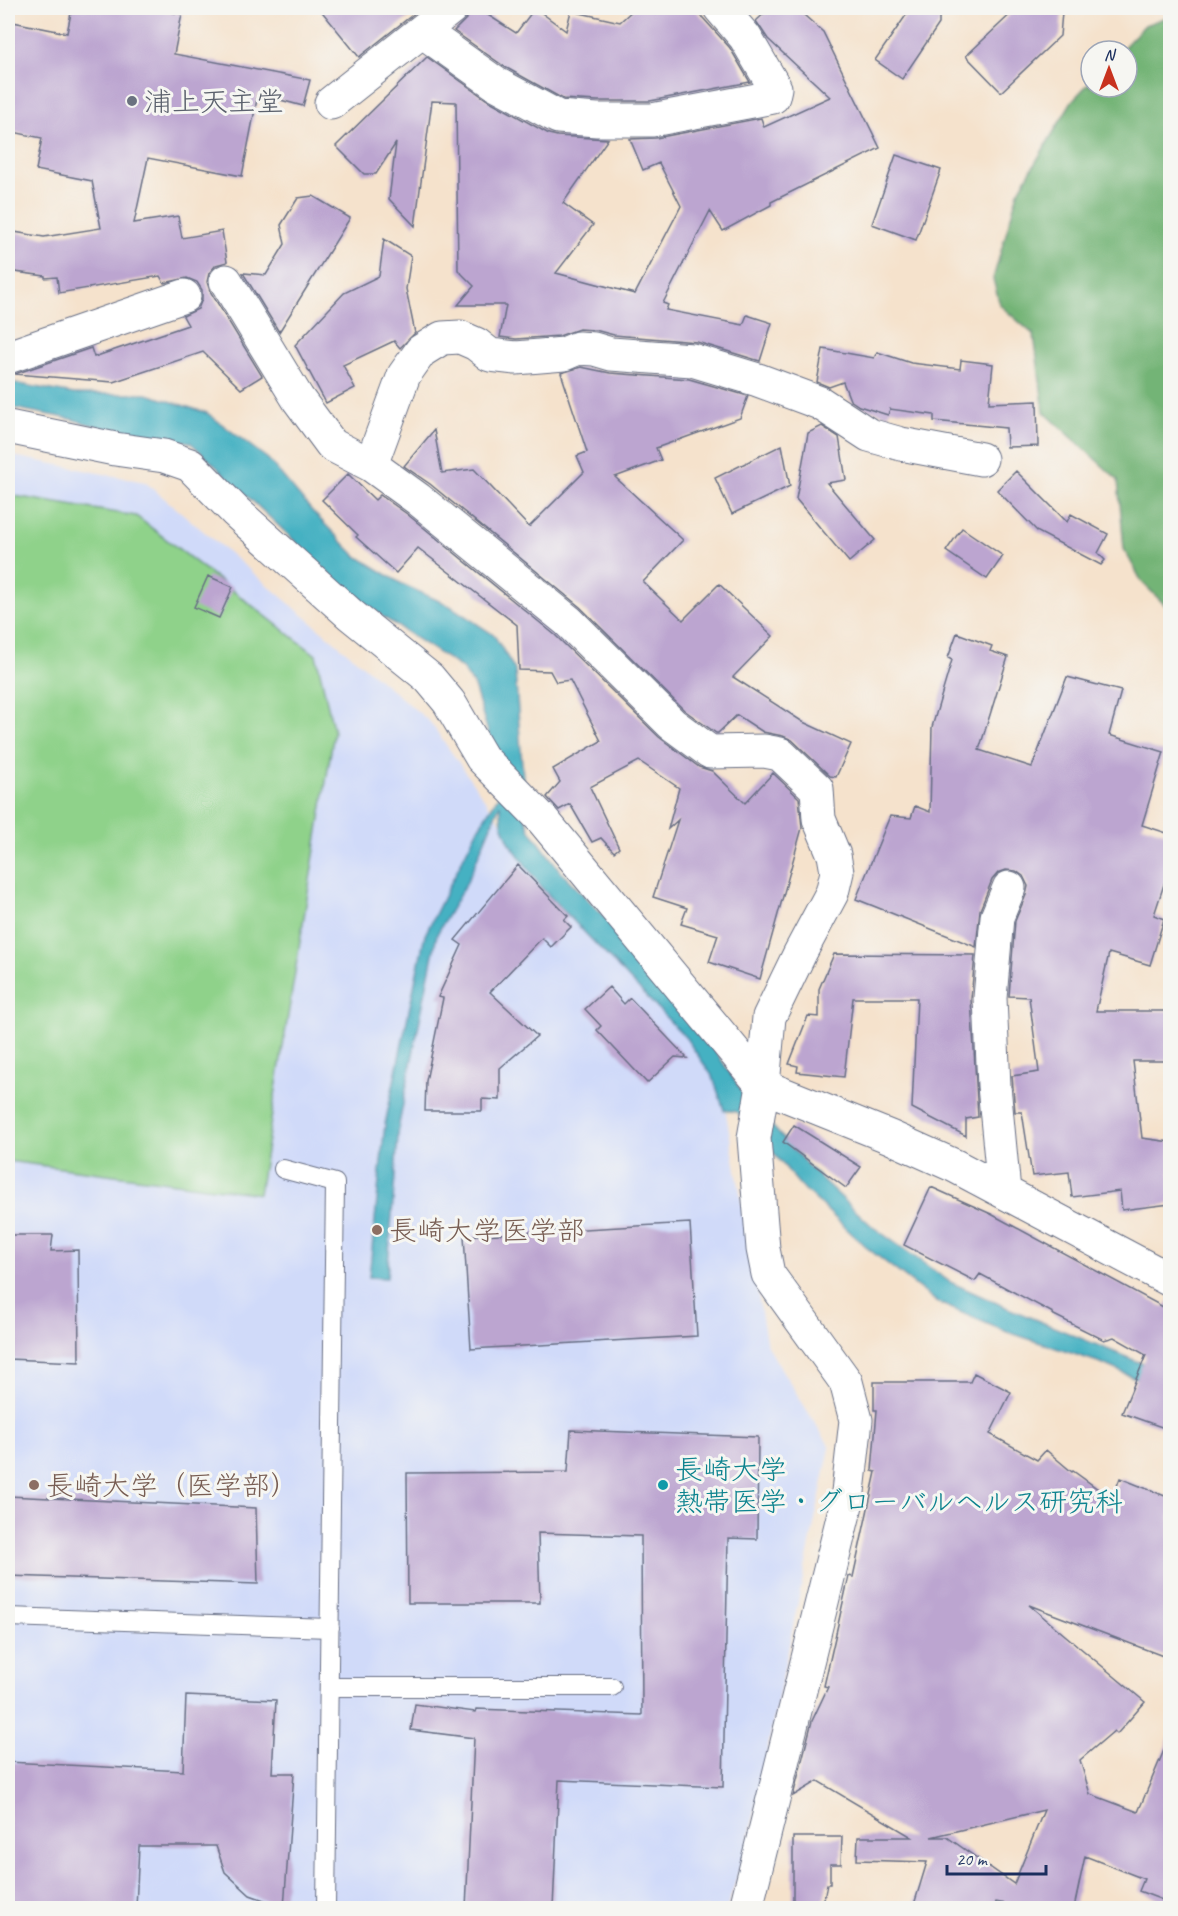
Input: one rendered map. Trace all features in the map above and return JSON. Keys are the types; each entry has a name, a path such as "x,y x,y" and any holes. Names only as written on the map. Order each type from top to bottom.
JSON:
{"street":[{"path":"331,103 451,8"},
{"path":"422,31 495,83 558,117 652,120 773,97 775,88 745,36 724,9"},
{"path":"226,281 298,399 332,445 371,465 418,499 568,621 672,724 710,752 764,751 780,754 817,789 819,819 834,855 837,872 832,893 769,1017 759,1111 763,1250 768,1274 846,1382 856,1420 847,1500 746,1908"},
{"path":"8,357 184,296"},
{"path":"371,465 404,375 421,351 442,338 460,337 476,344 490,355 516,357 564,354 578,348 594,349 611,354 692,360 758,380 820,403 869,435 901,444 981,459"},
{"path":"8,427 115,449 164,456 189,465 236,512 351,615 429,678 449,702 482,758 542,819 759,1111 890,1137 1004,1191 1170,1280"},
{"path":"1004,1191 994,1086 990,998 997,917 1009,888"}],"lane":[{"path":"283,1169 335,1183 326,1908"},
{"path":"8,1617 330,1628"},
{"path":"329,1687 612,1687"}],"shaded area":[{"name":"長崎大学医学部","path":"8,455 145,482 430,722 523,854 697,1035 726,1113 767,1346 830,1447 749,1840 727,1908 8,1908"}],"green space":[{"path":"1170,16 1170,610 1142,582 1124,549 1118,480 1044,412 1034,335 1000,305 993,279 1018,192 1072,101 1079,94 1079,99 1139,99 1139,39 1132,39 1145,25"},
{"path":"8,495 136,516 316,655 334,732 259,1194 8,1161"}],"water":[{"path":"8,382 74,394 147,394 207,413 268,459 313,512 355,555 402,584 450,606 494,635 515,670 526,819 530,830 561,872 676,990 744,1095 811,1169 873,1227 950,1282 1170,1375 1170,1393 1101,1363 1002,1330 937,1302 866,1247 798,1183 737,1112 724,1110 713,1077 686,1038 542,888 509,842 502,824 500,804 468,880 437,934 399,1124 387,1278 369,1277 385,1124 425,935 476,832 499,795 496,758 474,686 462,668 383,617 338,582 190,442 123,434 71,419 8,407"}],"building":[{"name":"浦上天主堂","path":"72,8 147,8 182,14 174,54 310,80 303,106 258,94 242,176 148,158 134,223 178,216 182,238 222,231 227,262 216,265 209,273 207,282 210,291 262,376 241,389 203,352 113,382 15,374 91,348 94,357 188,325 183,316 198,309 202,299 202,290 197,282 187,278 164,283 160,276 59,293 57,277 45,278 45,276 8,271 8,231 44,237 101,228 92,181 36,170 42,138 8,131 8,21 67,33"},
{"path":"319,8 421,8 359,57"},
{"path":"477,8 516,33 535,8 566,31 571,11 620,22 635,8 694,8 730,48 750,82 650,101 563,99 505,67 454,31"},
{"path":"770,8 796,8 823,32 880,148 771,202 771,205 723,231 710,211 663,303 668,305 666,310 743,325 747,315 772,323 760,361 697,342 614,335 595,330 579,329 559,336 516,339 500,337 506,305 458,305 474,286 458,270 456,102 432,101 415,226 389,199 396,143 376,174 364,174 336,146 427,57 486,99 549,134 608,139 563,203 593,225 556,273 635,294 681,206 659,163 643,170 630,139 656,138 761,118 764,127 830,97 768,39 756,21"},
{"path":"911,8 939,8 939,24 902,79 875,60"},
{"path":"1017,8 1062,12 1060,36 1001,92 966,56"},
{"path":"896,155 941,170 916,240 872,224"},
{"path":"313,196 350,218 279,332 243,273 266,275 285,244 281,225 298,198"},
{"path":"384,239 411,256 406,289 415,333 400,348 394,341 343,365 355,388 326,403 295,345 344,293 379,276"},
{"path":"823,349 874,358 877,352 911,363 960,369 961,360 993,364 989,403 1037,401 1038,446 1007,447 1006,428 934,421 934,415 890,409 888,415 859,406 850,400 843,382 829,387 817,382"},
{"path":"581,367 610,373 689,379 748,396 740,418 656,448 661,460 615,477 683,540 643,582 683,620 719,584 773,636 733,677 803,722 851,744 836,777 830,776 792,740 763,732 737,715 716,733 684,710 580,607 430,484 404,466 434,430 442,473 474,469 529,527 584,472 577,456 587,452 561,373"},
{"path":"822,426 839,437 846,480 827,483 875,540 849,562 796,499 808,433"},
{"path":"782,445 790,486 732,514 715,478"},
{"path":"1016,471 1067,522 1071,514 1108,534 1098,553 1105,560 1101,565 1038,532 997,490"},
{"path":"348,474 375,500 380,495 407,514 555,635 659,737 699,767 712,771 745,803 773,773 799,798 802,828 760,979 709,962 718,935 681,924 687,908 653,897 678,820 668,829 679,788 639,761 590,787 619,848 614,852 601,838 592,842 570,804 559,810 547,797 560,782 553,769 601,741 570,680 556,682 550,671 519,670 517,625 418,548 396,573 356,537 358,535 322,500"},
{"path":"962,528 1003,556 987,579 946,551"},
{"path":"208,576 233,587 219,618 194,607"},
{"path":"957,633 992,646 990,651 1008,657 979,750 1032,767 1067,677 1121,691 1109,735 1164,752 1142,825 1170,834 1170,866 1154,915 1164,919 1150,965 1109,953 1096,1011 1170,1011 1170,1061 1133,1061 1142,1138 1170,1142 1170,1204 1122,1210 1120,1191 1072,1197 1069,1172 1032,1176 1022,1112 1015,1112 1012,1076 1039,1072 1029,997 1009,996 1015,921 1028,886 1023,876 1016,871 1006,870 998,873 992,880 980,910 976,947 856,899 890,816 911,818 915,806 930,812 932,727 952,660 948,658"},
{"path":"518,865 568,916 564,920 571,927 551,947 542,938 490,992 537,1036 500,1068 500,1100 482,1099 482,1111 425,1111 426,1081 443,998 438,997 462,945 455,940"},
{"path":"834,954 975,955 971,999 978,1117 966,1119 966,1136 912,1108 917,998 853,998 844,1077 797,1072 798,1066 789,1064 808,1016 819,1017 819,989"},
{"path":"609,987 624,1004 630,998 687,1058 675,1057 647,1083 597,1030 601,1026 585,1009"},
{"path":"794,1125 861,1167 846,1188 783,1142"},
{"path":"931,1187 991,1214 1165,1308 1170,1299 1170,1430 1122,1413 1146,1355 1114,1337 1104,1340 980,1274 975,1281 904,1245"},
{"path":"690,1223 697,1336 471,1349 464,1236"},
{"path":"8,1235 53,1235 51,1251 78,1250 79,1362 8,1359"},
{"path":"974,1373 1011,1392 990,1434 1037,1460 1046,1450 1072,1472 1112,1499 1120,1478 1170,1498 1170,1638 1163,1656 1029,1605 1145,1702 1117,1734 1114,1731 1080,1760 1090,1794 1138,1812 1170,1736 1170,1903 1139,1891 1144,1879 1085,1856 1074,1908 1027,1908 996,1902 994,1908 913,1908 927,1862 857,1860 858,1837 912,1837 818,1781 793,1796 812,1721 828,1687 824,1686 849,1576 853,1577 876,1472 872,1471 877,1410 874,1410 874,1382 970,1382","holes":["1044,1810 1014,1884 947,1837 931,1837"]},
{"path":"571,1430 758,1437 757,1539 728,1538 723,1787 559,1780 553,1908 466,1908 474,1738 411,1730 415,1704 475,1712 476,1709 642,1715 641,1536 538,1533 540,1603 408,1603 407,1473 568,1472"},
{"path":"8,1496 256,1508 258,1584 8,1576"},
{"path":"186,1696 276,1700 272,1773 294,1773 284,1907 250,1895 225,1872 216,1846 139,1846 136,1908 8,1908 8,1762 183,1771"},
{"path":"793,1837 842,1837 841,1864 830,1864 830,1884 827,1884 822,1908 793,1908"}],"place":[{"name":"浦上天主堂","path":"132,101"},
{"name":"長崎大学医学部","path":"377,1230"},
{"name":"長崎大学（医学部）","path":"34,1485"},
{"name":"長崎大学 熱帯医学・グローバルヘルス研究科","path":"663,1485"}]}
